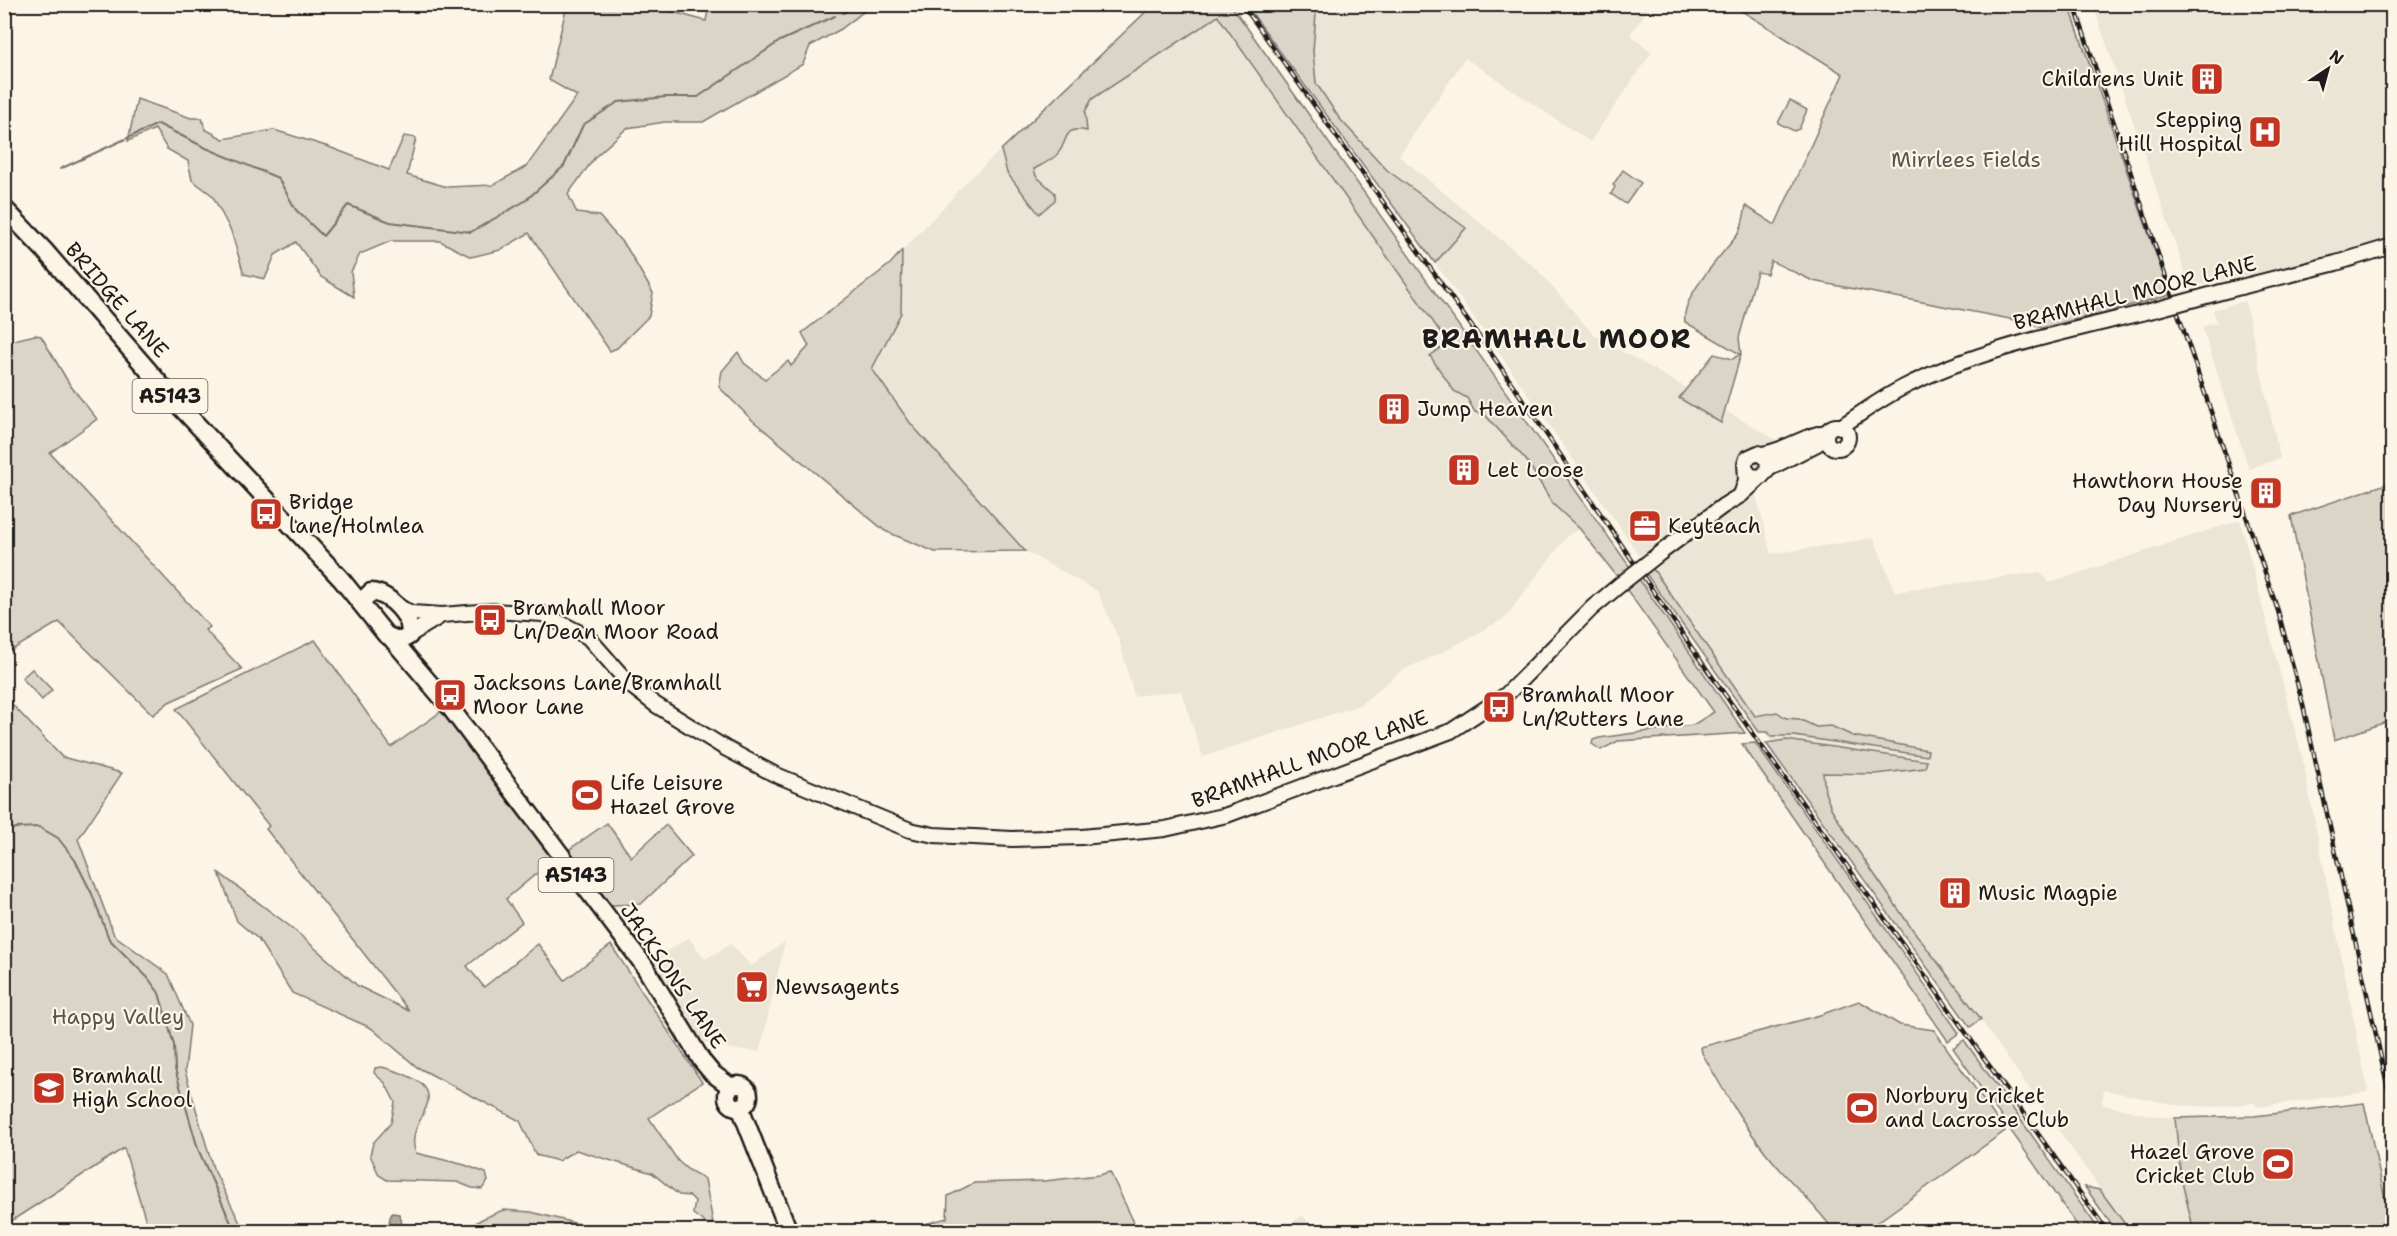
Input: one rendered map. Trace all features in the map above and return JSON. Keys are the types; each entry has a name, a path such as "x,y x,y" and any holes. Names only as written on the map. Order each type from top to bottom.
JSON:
{"main road":[{"name":"BRIDGE LANE","path":"4,208 44,250 174,400 341,579 366,599 386,635 392,639"},
{"path":"366,599 378,593 386,596 396,606"},
{"name":"JACKSONS LANE","path":"396,606 407,618 416,656 453,712"},
{"path":"392,639 400,641 410,635"},
{"name":"JACKSONS LANE","path":"392,639 453,712 643,964 702,1060 712,1073 731,1088 728,1092 729,1101 740,1107 789,1232"}],"street":[{"name":"BRAMHALL MOOR LANE","path":"396,606 412,612 442,615 492,611 543,614 588,637 637,692 725,748 774,774 910,830 934,835 1012,839 1082,837 1165,829 1216,818 1451,731 1506,695 1586,615 1622,583 1723,506 1741,495 1765,473 1802,449 1859,424 1905,386 1980,356 2336,263 2392,246"},
{"path":"1741,495 1746,480 1745,463 1747,458 1754,453 1775,452 1809,436 1836,434"},
{"path":"1746,470 1751,476 1765,473 1768,460 1762,454"},
{"name":"BRAMHALL MOOR LANE","path":"410,635 442,615"}],"shaded area":[{"path":"1211,5 1580,529 1568,535 1505,618 1447,650 1401,671 1360,705 1203,757 1181,691 1134,696 1119,640 1097,591 1025,551 911,424 872,368 901,313 902,251 955,195 953,195 1093,63"},
{"path":"1302,5 1651,5 1630,35 1652,52 1590,142 1465,58 1399,156 1537,269 1594,335 1787,446 1752,479 1771,554 1874,538 1895,592 2040,572 2049,583 2240,520 2302,757 2368,1092 2257,1107 2255,1103 2214,1107 2176,1105 2104,1090 2102,1102 2105,1105 2175,1118 2181,1178 2193,1228 2187,1231 2130,1231 1970,1005 1729,685 1502,357 1269,30"},
{"name":"Stepping Hill Hospital","path":"2093,5 2392,5 2392,239 2331,258 2190,287"},
{"path":"2245,301 2280,458 2249,469 2202,327 2217,322 2213,310"},
{"path":"689,938 705,959 731,944 751,966 785,942 760,1051 737,1050 687,1038 643,964"},
{"path":"392,1213 399,1214 401,1219 402,1223 397,1231 392,1231 390,1226 389,1220"},
{"path":"1303,1215 1315,1231 1280,1231 1291,1223"}],"green space":[{"path":"567,5 647,5 706,21 709,5 872,5 841,29 810,46 803,64 703,122 665,122 627,128 596,156 568,194 577,213 599,216 627,248 653,293 649,316 617,348 610,351 529,233 500,250 471,257 440,241 391,241 360,254 351,272 354,297 321,277 296,242 275,255 265,279 244,274 231,231 212,195 192,180 188,161 167,149 155,129 128,141 137,99 191,118 202,118 205,129 223,139 274,130 329,147 389,170 404,136 416,138 407,175 447,187 493,185 527,166 577,96 549,80"},
{"path":"1153,5 1231,5 1632,570 1619,579 1580,529 1553,504 1527,461 1485,415 1475,412 1467,398 1454,391 1430,356 1448,343 1218,16 1092,99 1085,112 1087,131 1070,132 1057,155 1034,169 1036,176 1055,193 1055,200 1039,214 1007,173 1001,150"},
{"path":"1246,5 1321,5 1316,14 1313,51 1316,83 1339,118 1387,170 1466,228 1435,263"},
{"name":"Mirrlees Fields","path":"1732,5 2069,5 2170,295 2042,328 2010,319 1813,281 1771,261 1767,274 1757,272 1739,338 1741,354 1721,423 1679,398 1714,354 1733,359 1740,354 1685,322 1689,300 1704,276 1738,234 1746,206 1775,225 1843,74"},
{"path":"1790,100 1807,110 1799,129 1794,131 1778,123"},
{"path":"1623,170 1641,183 1626,204 1611,194 1615,187 1613,185"},
{"path":"902,251 901,313 872,369 911,424 1025,551 935,552 885,531 752,420 719,387 722,371 738,352 744,363 765,379 788,361 791,366 809,346 802,333 890,264"},
{"path":"35,335 41,336 70,385 97,419 50,453 210,627 205,630 242,669 169,702 153,715 59,622 5,654 5,342"},
{"path":"2392,482 2392,720 2334,740 2291,516"},
{"path":"1651,566 1755,716 1777,712 1786,718 1799,719 1816,727 1831,726 1853,736 1928,750 1927,756 1794,736 1771,736 1768,732 1759,732 1644,571"},
{"path":"1637,576 1745,733 1618,741 1601,750 1592,744 1593,740 1599,738 1693,725 1714,712 1624,586"},
{"path":"315,640 391,747 449,706 560,854 506,899 522,922 467,966 484,987 538,944 565,980 611,945 702,1082 649,1118 678,1161 705,1179 713,1223 707,1224 693,1214 695,1201 690,1196 679,1195 652,1173 576,1150 558,1161 536,1155 520,1121 417,1067 371,1028 292,993 258,939 237,921 219,873 291,927 358,986 409,1011 266,829 269,826 176,709"},
{"path":"32,669 52,690 42,700 22,678"},
{"name":"Happy Valley","path":"5,697 62,757 122,773 78,839 114,935 168,974 190,1025 185,1071 213,1168 244,1231 149,1231 124,1148 5,1225"},
{"path":"1786,740 1927,761 1925,768 1876,774 1823,773 1825,792 1831,808 1852,842 1910,926 1981,1019 1970,1027 1766,743"},
{"path":"1755,743 1959,1033 1948,1041 1742,744"},
{"path":"607,823 631,857 666,825 692,856 641,904 611,905 567,851"},
{"name":"Norbury Cricket and Lacrosse Club","path":"1859,1001 1900,1025 1934,1030 2005,1131 1865,1231 1830,1231 1831,1227 1823,1217 1749,1130 1717,1079 1701,1047 1820,1015"},
{"path":"1964,1040 2100,1231 2081,1231 1953,1048"},
{"path":"382,1067 409,1076 423,1086 428,1095 427,1106 414,1140 416,1153 465,1165 486,1173 488,1181 482,1189 457,1182 387,1180 379,1175 370,1155 373,1143 391,1123 395,1102 385,1083 374,1073 375,1068"},
{"name":"Hazel Grove Cricket Club","path":"2364,1103 2392,1231 2194,1231 2181,1178 2175,1118 2254,1116"},
{"path":"1110,1172 1138,1231 928,1232 925,1224 947,1218 948,1196 974,1183 1044,1181"},
{"path":"2085,1187 2100,1190 2130,1231 2116,1231"},
{"path":"503,1210 531,1212 606,1231 463,1231"}],"waterway":[{"path":"843,13 857,4"},
{"path":"60,169 158,124 206,148 278,178 296,210 323,236 348,205 390,222 471,232 525,201 564,166 583,125 618,102 666,97 698,97 780,41 835,16"},
{"path":"4,831 39,827 58,838 75,860 92,894 109,939 148,978 159,993 174,1045 175,1069 198,1149 235,1232"}],"railway":[{"path":"1242,4 1495,359 1696,654 2108,1232"},
{"path":"2074,4 2278,611 2303,705 2392,1107"}],"place":[{"name":"Childrens Unit","path":"2207,79"},
{"name":"Stepping Hill Hospital","path":"2265,132"},
{"name":"Jump Heaven","path":"1394,409"},
{"name":"Let Loose","path":"1464,470"},
{"name":"Hawthorn House Day Nursery","path":"2266,493"},
{"name":"Bridge lane/Holmlea","path":"266,514"},
{"name":"Keyteach","path":"1645,526"},
{"name":"Bramhall Moor Ln/Dean Moor Road","path":"490,620"},
{"name":"Jacksons Lane/Bramhall Moor Lane","path":"450,695"},
{"name":"Bramhall Moor Ln/Rutters Lane","path":"1499,707"},
{"name":"Life Leisure Hazel Grove","path":"587,795"},
{"name":"Music Magpie","path":"1955,893"},
{"name":"Newsagents","path":"752,987"},
{"name":"Bramhall High School","path":"49,1088"},
{"name":"Norbury Cricket and Lacrosse Club","path":"1862,1108"},
{"name":"Hazel Grove Cricket Club","path":"2278,1164"}],"district":[{"name":"BRAMHALL MOOR","path":"1557,339"}]}
